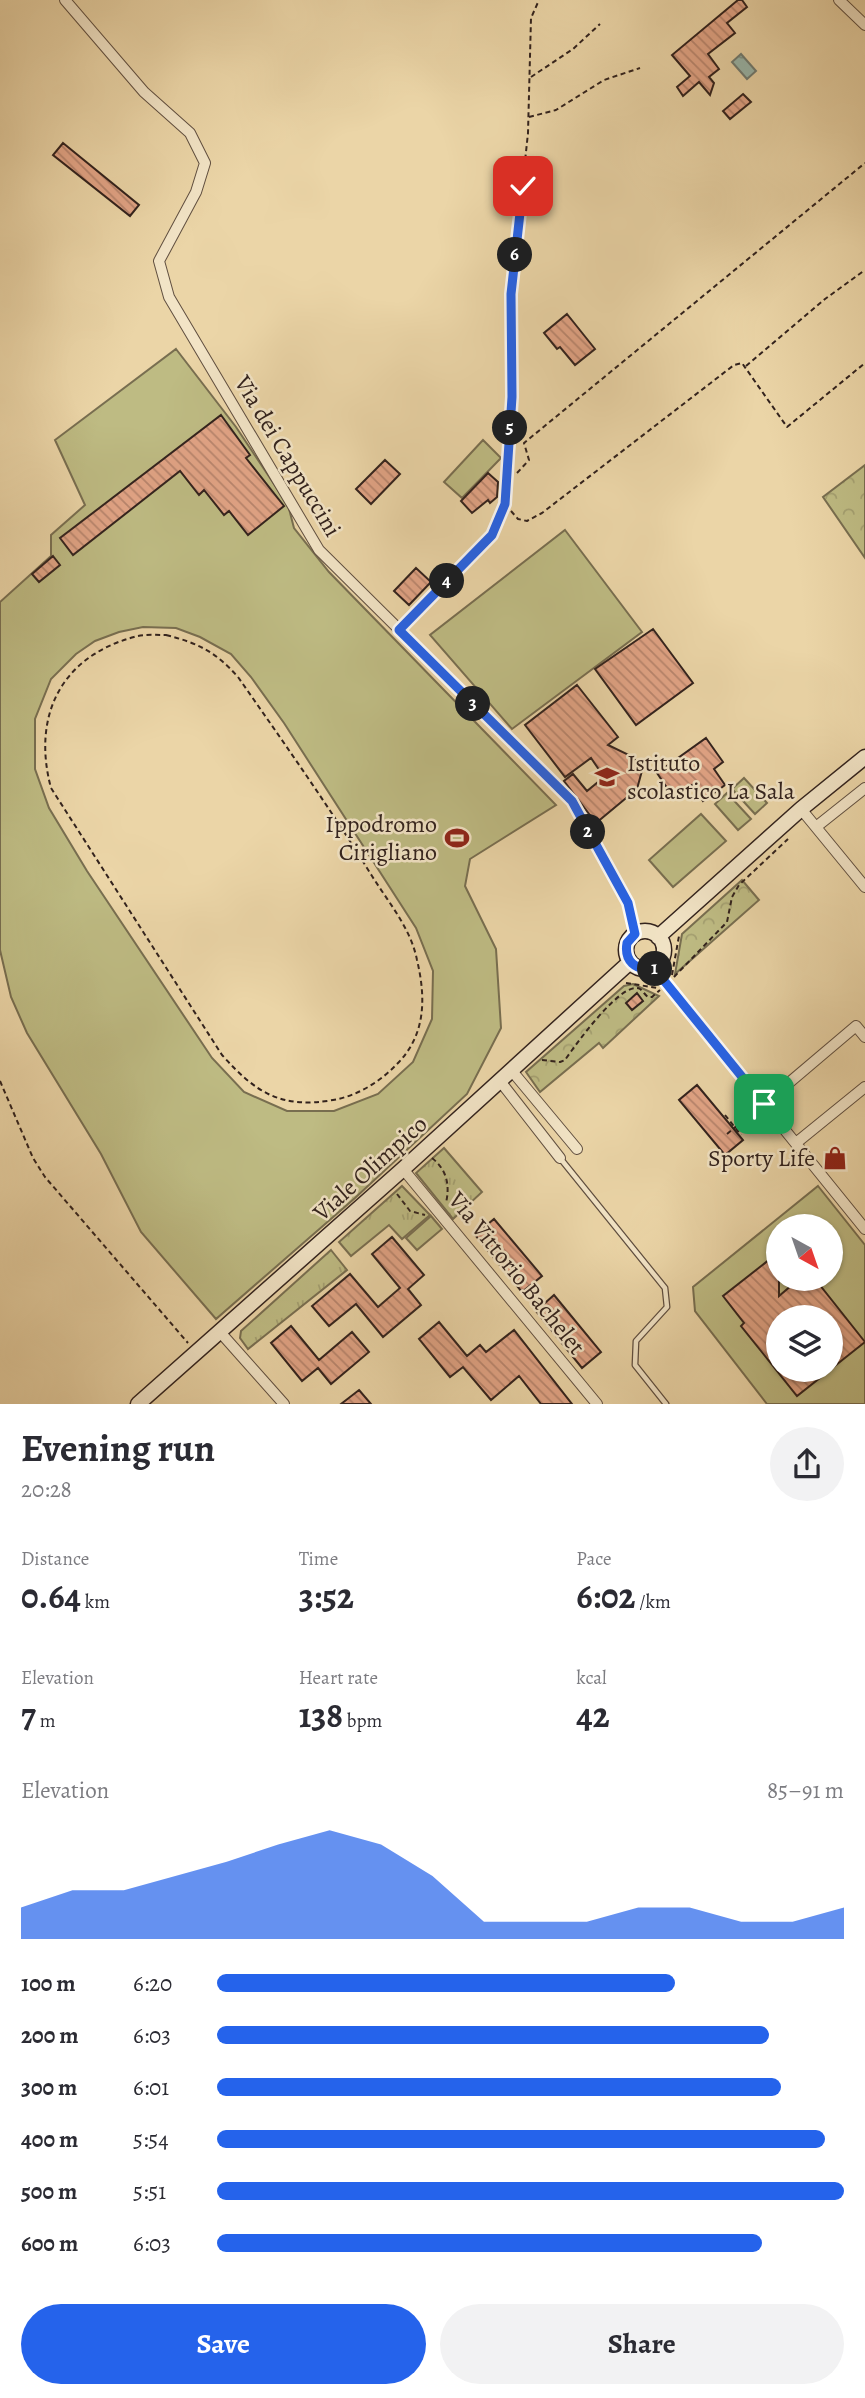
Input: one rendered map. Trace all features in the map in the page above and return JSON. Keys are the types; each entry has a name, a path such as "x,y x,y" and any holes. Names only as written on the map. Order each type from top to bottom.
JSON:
{"main road":[{"path":"658,937 801,809 865,758"},
{"path":"647,931 658,937 663,953 653,967 640,968 630,962 627,943 635,934 647,931"},
{"name":"Viale Olimpico","path":"138,1404 404,1169 630,962"}],"street":[{"name":"Via dei Cappuccini","path":"65,0 144,92 190,133 205,163 196,192 159,261 169,297 319,550 572,801 628,903 635,934"},
{"path":"839,0 865,25"},
{"path":"399,630 476,552"},
{"path":"816,827 865,788"},
{"path":"801,809 865,887"},
{"path":"653,967 865,1229"},
{"path":"764,1104 856,1026 865,1037"},
{"path":"512,1071 577,1149"},
{"path":"500,1082 560,1158"},
{"path":"796,1143 865,1087"},
{"name":"Via Vittorio Bachelet","path":"404,1169 597,1404"},
{"path":"220,1332 284,1404"}],"lane":[{"path":"560,1158 665,1287 667,1307 636,1341 635,1365 666,1404"}],"path":[{"path":"476,552 492,535 505,504 512,397 511,294 528,117 531,18 539,0"},
{"path":"530,77 542,72 573,49 600,24"},
{"path":"528,117 556,110 604,80 640,68"},
{"path":"517,473 528,460 524,443 865,163"},
{"path":"745,368 825,299 865,270"},
{"path":"511,511 518,519 527,522 542,513 734,365 742,363 787,427 865,363"},
{"path":"166,635 194,642 222,659 238,677 336,818 408,933 417,959 424,1011 417,1038 406,1056 388,1073 350,1097 314,1103 294,1103 244,1080 222,1055 57,800 51,788 43,749 47,723 57,690 99,650 136,636 166,635"},
{"path":"674,977 727,922 732,897 738,885 788,840"},
{"path":"0,1081 33,1158 45,1177 196,1352"},
{"path":"727,1134 764,1104"},
{"path":"725,1115 741,1135"}],"green space":[{"name":"Ippodromo Cirigliano","path":"176,349 236,427 288,505 294,528 329,572 556,805 470,859 465,886 496,949 501,1028 467,1094 355,1198 216,1319 141,1232 101,1154 27,1033 11,997 0,950 0,602 51,556 51,535 85,505 55,440","holes":["143,627 176,628 200,637 231,654 251,677 284,723 416,928 433,971 432,1019 413,1062 378,1094 334,1111 287,1111 244,1092 212,1058 87,871 49,808 35,769 35,719 51,679 76,654 95,641"]},
{"path":"483,440 501,458 462,498 444,482"},
{"path":"865,465 865,558 823,497"},
{"path":"565,530 642,632 512,729 430,635"},
{"path":"744,778 767,803 755,814 732,789"},
{"path":"727,793 751,819 738,830 715,804"},
{"path":"701,814 726,841 673,887 649,860"},
{"path":"742,880 759,900 675,974 682,934"},
{"path":"633,984 659,996 603,1048 599,1043 540,1092 526,1072 624,986"},
{"path":"444,1148 482,1192 453,1219 416,1173"},
{"path":"402,1186 430,1215 402,1239 389,1225 351,1256 339,1242"},
{"path":"818,1186 840,1214 783,1214"},
{"path":"431,1216 442,1229 417,1250 406,1238"},
{"path":"844,1219 865,1245 865,1404 767,1404 695,1311 693,1287 766,1228 766,1292 844,1292"},
{"path":"331,1250 347,1270 248,1349 240,1338 241,1331"}],"water":[{"path":"741,54 756,71 747,79 732,62"}],"building":[{"path":"738,0 742,0 747,7 727,23 735,33 708,54 719,69 709,77 714,83 710,95 699,82 683,96 677,87 690,76 672,55"},
{"path":"743,94 751,102 730,119 723,111"},
{"path":"63,143 139,205 130,216 53,155"},
{"path":"567,314 595,349 575,365 544,333"},
{"path":"221,415 250,455 246,458 284,506 248,535 229,511 224,515 204,490 199,495 180,471 73,555 60,538"},
{"path":"385,460 400,474 371,504 356,489"},
{"path":"488,473 498,482 497,497 490,503 488,500 472,513 461,501"},
{"path":"53,556 60,565 39,582 32,574"},
{"path":"416,568 431,582 409,605 394,591"},
{"path":"653,629 693,683 636,725 595,669"},
{"path":"577,685 618,737 608,745 631,756 643,767 637,789 596,823 564,781 573,774 587,791 604,777 591,758 565,777 525,725"},
{"path":"706,738 723,762 714,769 725,785 703,801 692,785 674,798 657,773"},
{"path":"637,993 643,1001 632,1010 626,1003"},
{"path":"697,1085 743,1140 725,1155 679,1100"},
{"path":"494,1219 542,1276 522,1292 475,1235"},
{"path":"392,1237 424,1275 408,1289 421,1305 383,1337 356,1304 329,1326 312,1306 350,1274 378,1307 400,1288 372,1254"},
{"path":"766,1262 766,1292 779,1292 779,1296 784,1292 825,1292 836,1305 766,1305 766,1357 741,1326 744,1323 723,1296"},
{"path":"554,1295 601,1352 582,1368 536,1311"},
{"path":"843,1314 865,1342 843,1359"},
{"path":"439,1322 467,1356 480,1345 486,1352 514,1330 572,1404 541,1404 519,1376 491,1400 463,1367 450,1377 419,1339"},
{"path":"291,1326 319,1360 352,1332 369,1352 331,1384 318,1368 302,1381 271,1343"},
{"path":"786,1382 815,1382 797,1396"},
{"path":"359,1390 371,1404 341,1404"}],"place":[{"name":"Istituto scolastico La Sala","path":"607,777"},
{"name":"Ippodromo Cirigliano","path":"457,838"},
{"name":"Sporty Life","path":"835,1158"}],"route":[{"path":"523,186 511,294 512,397 505,504 492,535 399,630 572,801 628,903 635,934 627,943 630,962 640,968 653,967 764,1104"}]}
